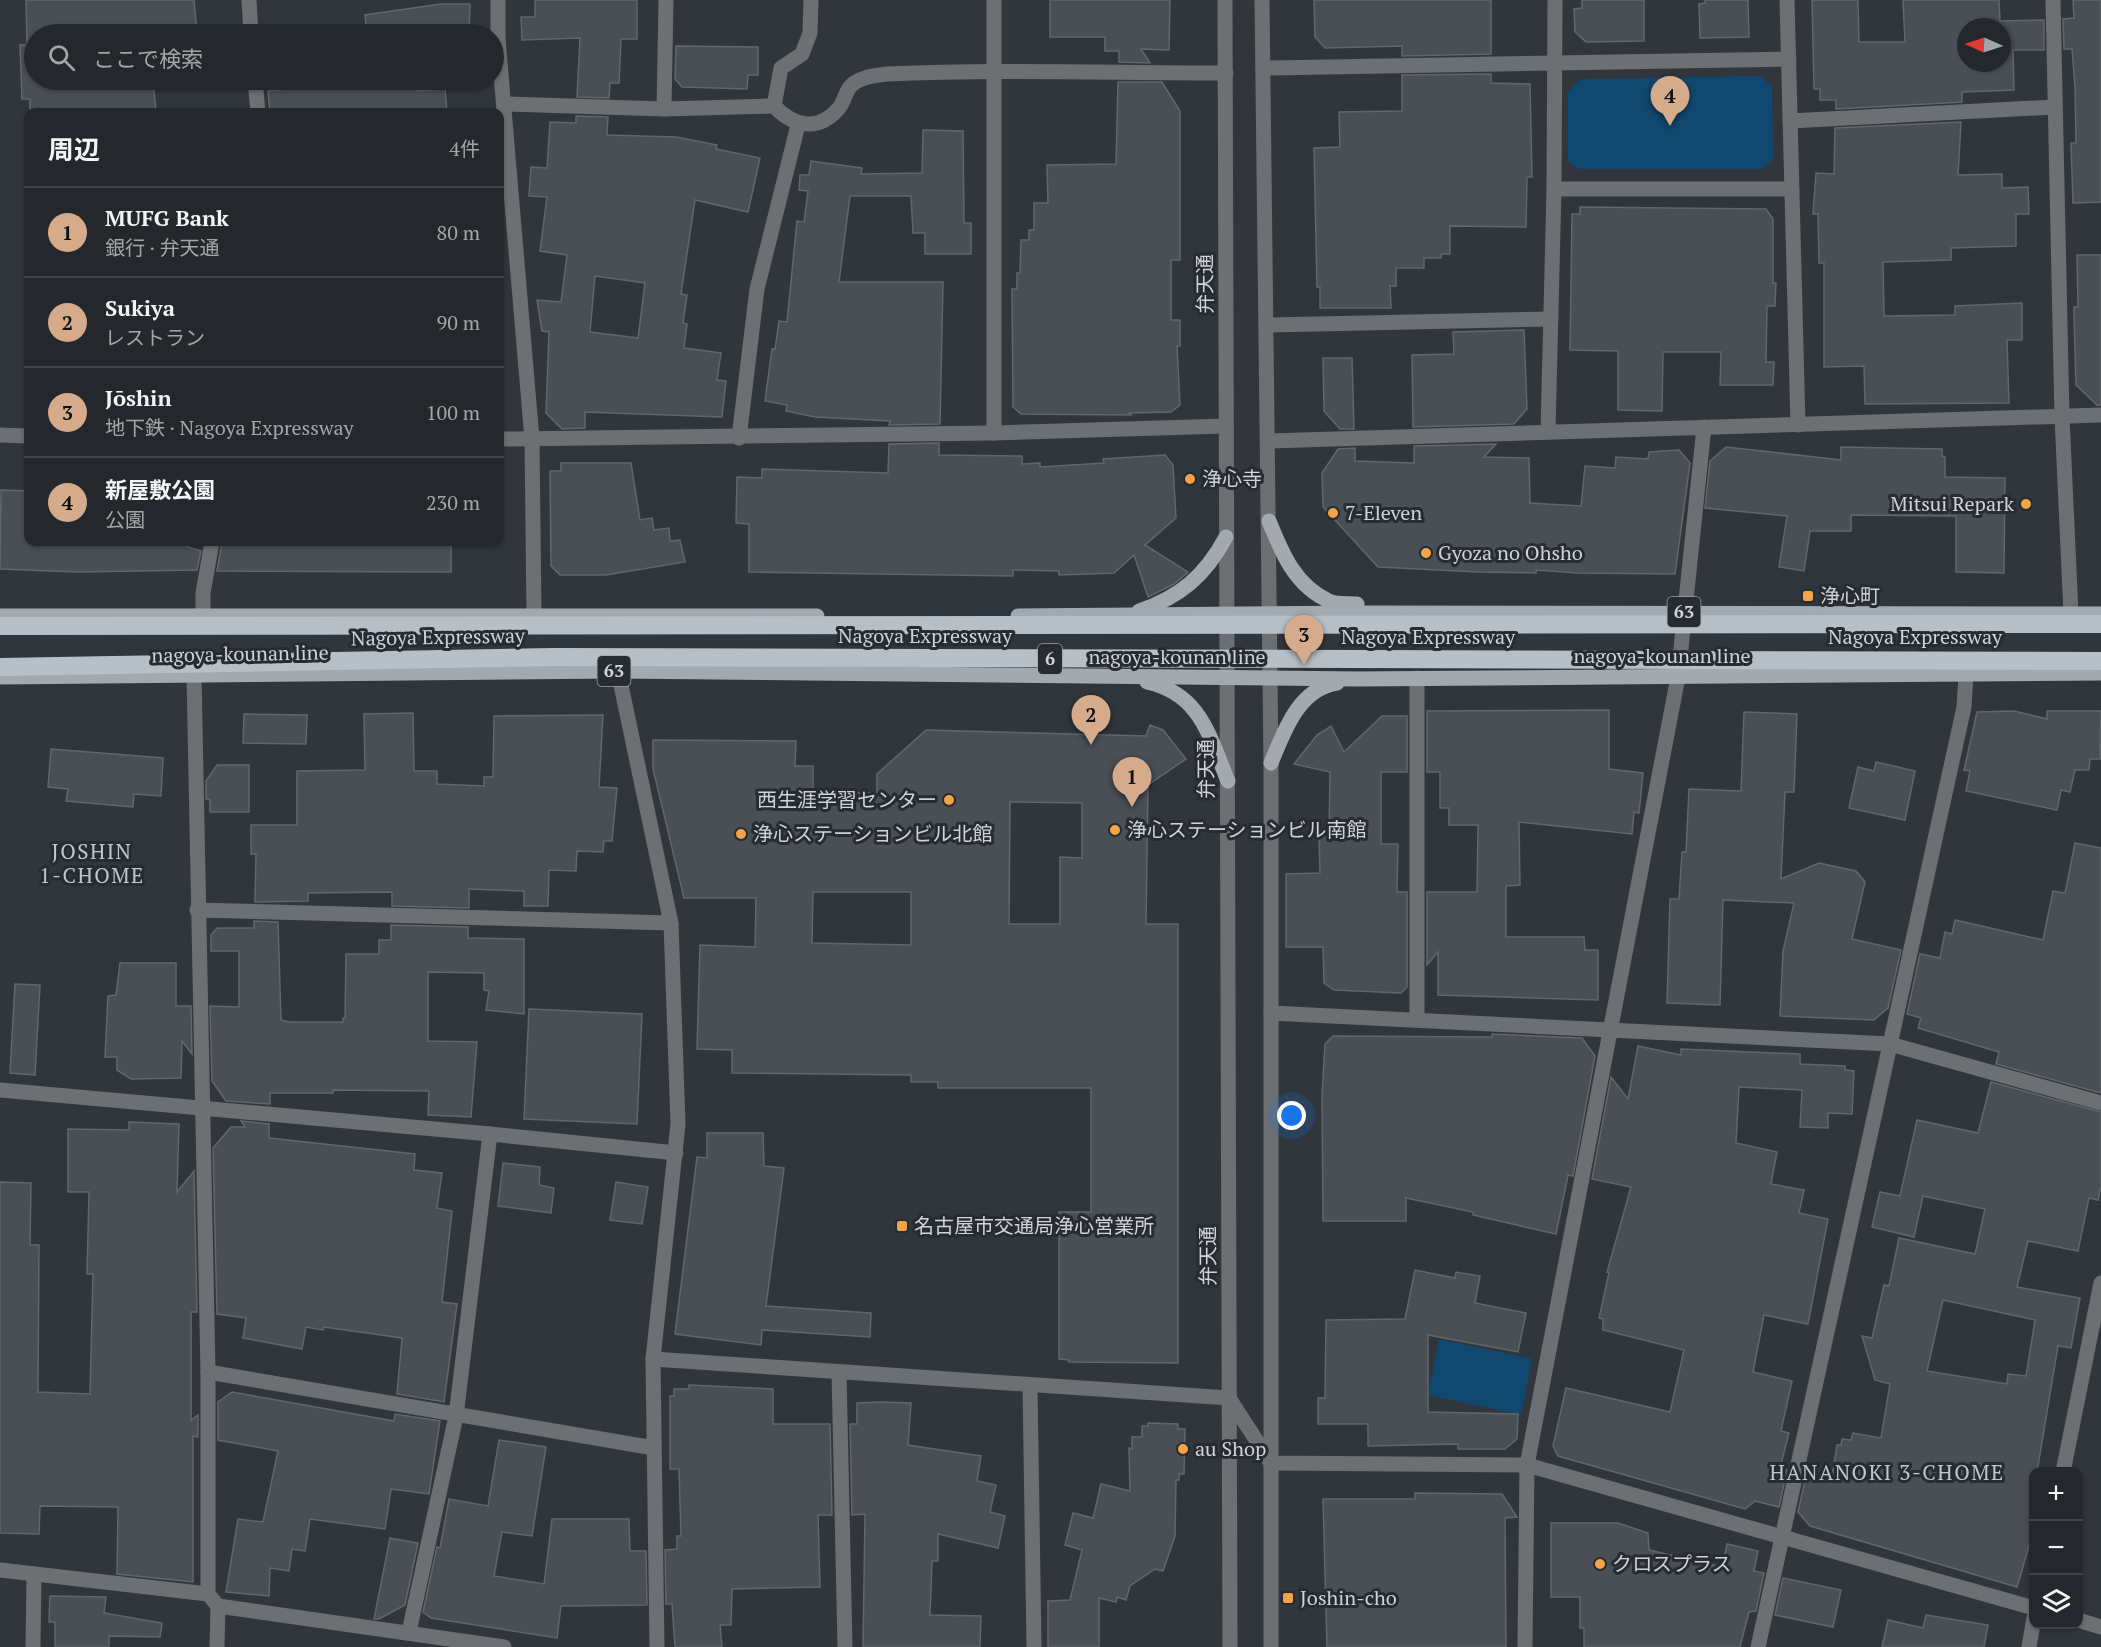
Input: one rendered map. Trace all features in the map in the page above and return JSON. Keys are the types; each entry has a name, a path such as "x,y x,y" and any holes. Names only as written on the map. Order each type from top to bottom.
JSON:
{"highway":[{"name":"Nagoya Expressway","path":"0,626 2101,624"},
{"name":"Nagoya Expressway","path":"0,667 555,657 2101,661"}],"main road":[{"path":"1269,521 1287,566 1311,589 1330,602 1360,604 1383,613"},
{"path":"1124,616 1179,594 1204,572 1226,537"},
{"name":"nagoya-kounan line","path":"0,616 1124,616 1685,612 2101,614"},
{"name":"nagoya-kounan line","path":"0,677 618,671 1268,679 2101,673"},
{"path":"1125,678 1156,684 1191,704 1200,716 1227,781"},
{"path":"1270,763 1292,716 1302,703 1327,684 1358,679"}],"street":[{"path":"249,0 250,24"},
{"path":"498,0 498,24"},
{"path":"664,109 666,0"},
{"path":"774,106 781,68 802,54 810,33 811,0"},
{"path":"994,0 994,434"},
{"name":"弁天通","path":"1225,0 1230,1647"},
{"path":"1262,0 1269,521 1271,1647"},
{"path":"1548,432 1554,189 1555,0"},
{"path":"1788,0 1798,424"},
{"path":"2053,0 2062,417 2071,614"},
{"path":"1263,68 1789,59"},
{"path":"505,104 664,109 774,106 784,117 798,125 822,123 840,107 850,86 874,75 994,70 1226,73"},
{"path":"256,90 258,108"},
{"path":"503,90 532,439 534,615"},
{"path":"1790,121 2055,107"},
{"path":"739,438 757,289 798,125"},
{"path":"1554,189 1792,189"},
{"path":"1266,325 1551,319"},
{"path":"1268,441 2101,415"},
{"path":"504,439 994,434 1226,426"},
{"path":"1525,1647 1527,1466 1678,677 1704,428"},
{"path":"0,435 24,436"},
{"path":"203,615 203,593 211,546"},
{"path":"618,671 671,923 678,1124 652,1359 657,1647"},
{"path":"1758,1647 1964,707 1966,675"},
{"path":"194,676 198,749 194,766 207,1372 213,1600 217,1647"},
{"path":"1417,678 1417,1020"},
{"path":"197,910 671,923"},
{"path":"1270,1013 1890,1044 2101,1103"},
{"path":"0,1090 676,1153"},
{"path":"409,1632 456,1416 490,1134"},
{"path":"2064,1467 2101,1283"},
{"path":"652,1359 1229,1398 1271,1463"},
{"path":"207,1372 654,1448"},
{"path":"839,1372 845,1647"},
{"path":"1030,1385 1034,1647"},
{"path":"1271,1463 1527,1466 2029,1607"},
{"path":"0,1570 213,1600 504,1647"},
{"path":"33,1647 34,1575"},
{"path":"2083,1621 2101,1627"},
{"path":"2029,1647 2032,1629"}],"shaded area":[{"path":"1760,76 1772,86 1773,160 1763,169 1579,169 1568,161 1568,91 1581,79"},
{"path":"1439,1339 1532,1359 1521,1415 1428,1395"}],"building":[{"path":"26,0 194,0 196,24 27,24"},
{"path":"535,0 637,0 637,39 621,39 619,83 610,83 609,98 577,97 580,38 522,40 521,17 535,17"},
{"path":"1050,0 1170,0 1169,50 1141,49 1150,63 1119,62 1119,51 1105,51 1105,37 1050,37"},
{"path":"1314,0 1491,0 1491,54 1402,56 1402,46 1325,48 1315,37"},
{"path":"1582,0 1644,0 1644,41 1586,42 1575,32 1574,9 1582,8"},
{"path":"1705,0 1748,0 1749,37 1700,38 1699,4 1705,3"},
{"path":"1812,0 1858,0 1859,42 1905,42 1903,0 1999,0 2000,18 1957,18 1957,72 2011,72 2011,21 2044,20 2044,50 2013,50 2014,90 1962,92 1962,102 1836,109 1836,100 1820,100 1820,89 1814,89"},
{"path":"2073,0 2101,0 2101,202 2073,203 2071,143 2076,143 2075,87 2072,49 2064,49 2063,19 2074,18"},
{"path":"441,4 470,4 469,24 366,24 365,15"},
{"path":"20,45 24,45 24,90 154,90 156,108 30,108 30,99 22,99"},
{"path":"676,46 758,47 758,75 748,75 747,89 682,87 675,79"},
{"path":"1491,74 1491,83 1530,84 1532,177 1527,177 1526,227 1450,226 1450,254 1441,254 1441,258 1424,258 1424,268 1396,268 1396,286 1390,286 1391,308 1320,308 1320,287 1317,287 1314,148 1340,147 1339,112 1402,111 1402,75"},
{"path":"1118,82 1162,82 1180,111 1180,260 1171,260 1171,320 1180,320 1180,346 1177,346 1180,405 1171,412 1129,413 1131,415 1021,414 1013,407 1012,289 1017,289 1017,273 1020,273 1021,240 1029,240 1029,230 1034,230 1034,203 1048,203 1047,165 1116,164"},
{"path":"445,90 447,108 270,108 268,91"},
{"path":"576,116 608,117 607,135 676,137 717,145 716,149 760,158 748,212 695,200 681,294 687,295 683,323 687,324 684,348 721,353 717,380 726,381 722,417 585,412 585,428 562,429 546,413 549,332 542,331 537,300 561,302 567,255 540,251 547,197 529,196 531,167 547,168 550,122 576,123","holes":["595,276 645,283 638,338 590,332"]},
{"path":"1961,122 1958,175 2002,174 2002,188 2028,187 2029,214 2016,214 2016,246 1951,248 1951,260 1883,262 1884,316 1955,315 1955,306 2022,303 2022,340 2007,340 2009,403 1865,404 1864,366 1824,367 1824,263 1819,263 1818,214 1813,214 1816,173 1834,174 1835,128"},
{"path":"923,130 963,131 964,223 971,223 971,254 925,254 925,233 913,233 911,196 850,196 839,282 943,282 940,424 889,425 890,421 815,417 786,411 787,405 765,401 772,349 775,349 779,321 787,322 797,221 804,222 808,191 799,190 800,175 809,175 811,161 862,168 861,174 922,173"},
{"path":"1580,207 1766,209 1773,219 1773,283 1776,283 1775,306 1767,306 1766,362 1774,362 1773,385 1720,385 1721,352 1663,352 1662,411 1618,410 1618,351 1570,350 1572,214 1580,214"},
{"path":"2077,255 2101,255 2101,405 2097,405 2076,385 2074,307 2078,307"},
{"path":"1524,330 1527,409 1514,424 1413,427 1412,355 1454,354 1453,332"},
{"path":"1323,358 1352,358 1354,429 1340,429 1324,411"},
{"path":"939,443 939,455 1022,456 1022,464 1040,463 1040,467 1104,463 1103,459 1165,455 1173,465 1176,518 1145,545 1188,572 1174,584 1148,597 1134,555 1114,573 1059,575 1059,571 1013,570 1013,576 749,572 749,524 736,523 737,477 762,478 762,469 888,473 889,444"},
{"path":"1496,444 1484,457 1529,458 1530,503 1581,506 1585,466 1615,468 1616,457 1648,459 1649,452 1679,450 1690,463 1675,574 1536,570 1536,573 1478,572 1378,567 1323,507 1322,473 1338,449 1355,448 1355,461 1414,463 1414,446"},
{"path":"1726,447 1841,460 1841,447 1942,449 1942,456 1945,457 1945,477 2005,478 2004,573 1956,572 1956,516 1851,515 1851,531 1810,531 1804,571 1779,567 1787,516 1705,508 1710,461"},
{"path":"561,463 631,463 640,520 652,518 654,530 669,528 670,541 680,540 685,562 606,575 560,575 551,566 550,471 561,471"},
{"path":"1,490 24,491 24,546 185,546 201,551 197,570 78,572 0,569"},
{"path":"221,546 451,546 451,572 217,571"},
{"path":"1609,710 1609,769 1643,773 1639,813 1634,812 1632,834 1519,822 1520,885 1506,886 1506,937 1584,937 1585,950 1598,950 1598,1000 1438,995 1438,952 1427,965 1427,892 1477,892 1478,825 1449,825 1449,808 1440,808 1440,772 1427,772 1427,711"},
{"path":"2014,711 2047,719 2047,711 2101,711 2100,759 2090,759 2089,770 2075,770 2070,792 2061,790 2057,810 1966,791 1970,771 1964,770 1977,712"},
{"path":"1744,712 1797,714 1794,792 1785,792 1781,879 1819,863 1856,871 1865,882 1852,939 1901,950 1888,1008 1874,1020 1780,1016 1783,951 1794,903 1723,900 1720,1005 1667,1003 1670,899 1679,899 1682,852 1686,852 1689,789 1741,791"},
{"path":"413,713 414,771 437,771 437,784 484,786 484,777 493,777 494,716 603,715 599,787 617,788 612,841 604,841 603,852 577,851 576,871 549,870 548,906 524,906 524,891 469,889 469,908 392,906 392,892 308,893 308,901 255,902 256,854 251,854 251,825 297,825 297,771 365,770 364,714"},
{"path":"244,714 307,715 306,744 243,743"},
{"path":"1382,716 1407,716 1407,772 1381,772 1381,844 1398,844 1397,892 1407,892 1407,987 1401,993 1334,990 1324,983 1323,947 1286,947 1286,874 1320,873 1319,836 1329,836 1330,772 1294,764 1317,735 1331,726 1344,752"},
{"path":"1150,725 1163,730 1186,759 1148,785 1146,924 1178,924 1178,1363 1069,1362 1069,1360 1059,1359 1059,1212 1091,1212 1091,1088 938,1088 938,1082 911,1082 911,1075 732,1073 732,1050 697,1049 700,945 755,947 756,898 684,898 653,769 653,740 796,741 795,766 813,766 813,792 877,793 877,774 926,730 1146,736","holes":["1010,802 1082,803 1082,858 1060,857 1060,924 1009,924","813,892 911,892 911,945 812,943"]},
{"path":"51,749 163,758 161,796 134,794 133,807 66,801 68,789 48,787"},
{"path":"1876,762 1915,771 1905,820 1849,808 1858,767 1874,771"},
{"path":"217,765 249,765 249,812 210,812 210,800 206,799 206,781"},
{"path":"2075,843 2101,848 2101,1093 1996,1064 1999,1052 1918,1028 1921,1018 1907,1014 1920,954 1940,958 1945,932 1952,934 1955,920 2043,940 2053,891 2065,893"},
{"path":"254,921 278,922 281,1020 289,1022 343,1022 345,1018 346,954 379,954 379,940 391,940 391,925 468,927 468,938 524,939 524,1014 486,1010 489,991 484,990 484,973 428,972 428,1041 477,1042 471,1117 428,1115 429,1091 333,1090 333,1093 270,1093 270,1104 226,1101 212,1081 210,1006 239,1007 239,951 211,951 211,935 217,928 254,928"},
{"path":"120,963 176,963 176,1006 191,1006 192,1054 182,1041 181,1078 131,1079 117,1070 117,1057 105,1057 108,996 116,995"},
{"path":"15,984 40,985 35,1075 10,1073"},
{"path":"529,1009 642,1014 637,1124 524,1119"},
{"path":"1492,1034 1582,1038 1595,1056 1573,1176 1568,1175 1556,1234 1473,1215 1473,1212 1406,1198 1406,1221 1323,1221 1322,1095 1325,1044 1333,1036 1492,1037"},
{"path":"1638,1046 1681,1055 1681,1049 1800,1054 1800,1064 1845,1066 1845,1070 1854,1071 1852,1114 1828,1113 1828,1128 1800,1127 1802,1090 1739,1087 1736,1143 1777,1152 1771,1184 1804,1190 1799,1213 1828,1219 1808,1324 1764,1315 1753,1372 1792,1381 1781,1431 1789,1433 1780,1468 1787,1470 1779,1507 1755,1501 1745,1509 1558,1456 1553,1446 1566,1388 1670,1412 1684,1350 1603,1330 1603,1319 1599,1318 1609,1273 1607,1272 1631,1187 1592,1179 1611,1077 1628,1099"},
{"path":"1991,1082 2101,1112 2101,1186 2098,1200 2089,1198 2078,1251 2028,1241 2017,1287 2080,1298 2071,1348 2058,1346 2038,1467 2029,1467 2029,1546 2017,1587 1810,1526 1798,1512 1806,1476 1831,1483 1837,1445 1841,1445 1842,1439 1851,1440 1853,1433 1881,1438 1890,1384 1875,1380 1862,1336 1872,1338 1884,1285 1889,1286 1899,1238 1975,1254 1985,1209 1923,1196 1914,1237 1872,1227 1880,1192 1900,1196 1917,1120 1978,1133","holes":["1943,1300 2035,1320 2026,1376 2008,1374 2007,1384 1927,1371"]},
{"path":"241,1121 269,1124 269,1138 415,1154 414,1170 442,1173 437,1208 452,1211 442,1302 457,1304 444,1402 397,1394 402,1338 324,1327 323,1330 306,1327 302,1349 243,1338 246,1318 217,1314 213,1148 231,1127 245,1127"},
{"path":"129,1122 179,1124 177,1192 194,1171 197,1312 191,1312 191,1420 198,1415 198,1437 193,1436 193,1582 117,1574 118,1507 40,1506 39,1534 0,1533 0,1182 31,1183 30,1245 39,1245 38,1392 90,1394 93,1274 87,1274 89,1192 68,1192 68,1129 129,1130"},
{"path":"707,1133 763,1133 764,1166 784,1168 766,1306 871,1313 870,1337 762,1330 761,1345 675,1334 697,1157 707,1158"},
{"path":"503,1163 540,1167 539,1185 554,1188 551,1213 498,1206"},
{"path":"616,1182 648,1187 642,1224 610,1220"},
{"path":"1415,1270 1455,1278 1456,1272 1480,1276 1475,1303 1526,1313 1518,1352 1428,1335 1428,1412 1518,1414 1517,1439 1505,1449 1458,1449 1458,1444 1368,1446 1368,1424 1318,1424 1318,1398 1325,1398 1326,1320 1405,1319"},
{"path":"689,1385 773,1389 773,1424 830,1424 832,1515 818,1515 820,1587 732,1589 731,1625 720,1625 722,1647 675,1647 672,1604 666,1604 665,1550 677,1549 677,1536 681,1536 679,1469 670,1469 670,1396 674,1396 674,1389 689,1389"},
{"path":"232,1392 394,1421 395,1414 440,1421 429,1494 391,1489 385,1529 310,1519 305,1551 292,1549 289,1571 270,1568 269,1596 226,1592 238,1519 263,1522 278,1451 218,1440 218,1402"},
{"path":"857,1403 911,1403 908,1445 981,1456 977,1481 996,1485 990,1512 1005,1516 998,1548 938,1534 938,1561 932,1561 930,1615 981,1616 980,1647 863,1647 865,1514 852,1515 850,1424 857,1424"},
{"path":"1148,1423 1178,1424 1178,1429 1185,1429 1184,1474 1179,1474 1179,1480 1176,1480 1175,1536 1163,1571 1155,1569 1130,1586 1126,1600 1117,1597 1116,1602 1099,1598 1099,1647 1048,1647 1048,1601 1070,1600 1082,1550 1065,1545 1073,1513 1093,1518 1101,1484 1130,1491 1129,1448 1132,1449 1132,1437 1142,1437 1142,1426 1148,1426"},
{"path":"499,1440 546,1447 532,1536 502,1532 494,1576 544,1584 552,1519 629,1519 630,1551 646,1551 647,1605 561,1606 557,1638 431,1618 423,1612 437,1547 440,1548 449,1499 488,1506"},
{"path":"1415,1493 1502,1494 1517,1517 1505,1518 1506,1647 1327,1647 1323,1499 1415,1499"},
{"path":"1551,1523 1618,1523 1648,1533 1649,1550 1722,1567 1727,1544 1758,1551 1754,1571 1764,1573 1756,1611 1749,1612 1740,1647 1584,1647 1584,1628 1580,1628 1580,1597 1551,1597"},
{"path":"390,1538 418,1543 405,1605 379,1619 374,1619"},
{"path":"1783,1578 1841,1590 1833,1627 1775,1615"},
{"path":"50,1596 106,1597 104,1613 162,1623 160,1637 109,1636 109,1647 55,1647 55,1622 49,1622"},
{"path":"1926,1615 1988,1625 1984,1647 1882,1647 1888,1620 1923,1628"}],"place":[{"name":"新屋敷公園","path":"1670,126"},
{"name":"浄心寺","path":"1190,479"},
{"name":"Mitsui Repark","path":"2026,504"},
{"name":"7-Eleven","path":"1333,513"},
{"name":"Gyoza no Ohsho","path":"1426,553"},
{"name":"浄心町","path":"1808,596"},
{"name":"Jōshin","path":"1304,665"},
{"name":"Sukiya","path":"1091,745"},
{"name":"西生涯学習センター","path":"949,800"},
{"name":"MUFG Bank","path":"1132,807"},
{"name":"浄心ステーションビル南館","path":"1115,830"},
{"name":"浄心ステーションビル北館","path":"741,834"},
{"name":"名古屋市交通局浄心営業所","path":"902,1226"},
{"name":"au Shop","path":"1183,1449"},
{"name":"クロスプラス","path":"1600,1564"},
{"name":"Joshin-cho","path":"1288,1598"}],"district":[{"name":"JOSHIN 1-CHOME","path":"92,864"},
{"name":"HANANOKI 3-CHOME","path":"1887,1473"}]}
